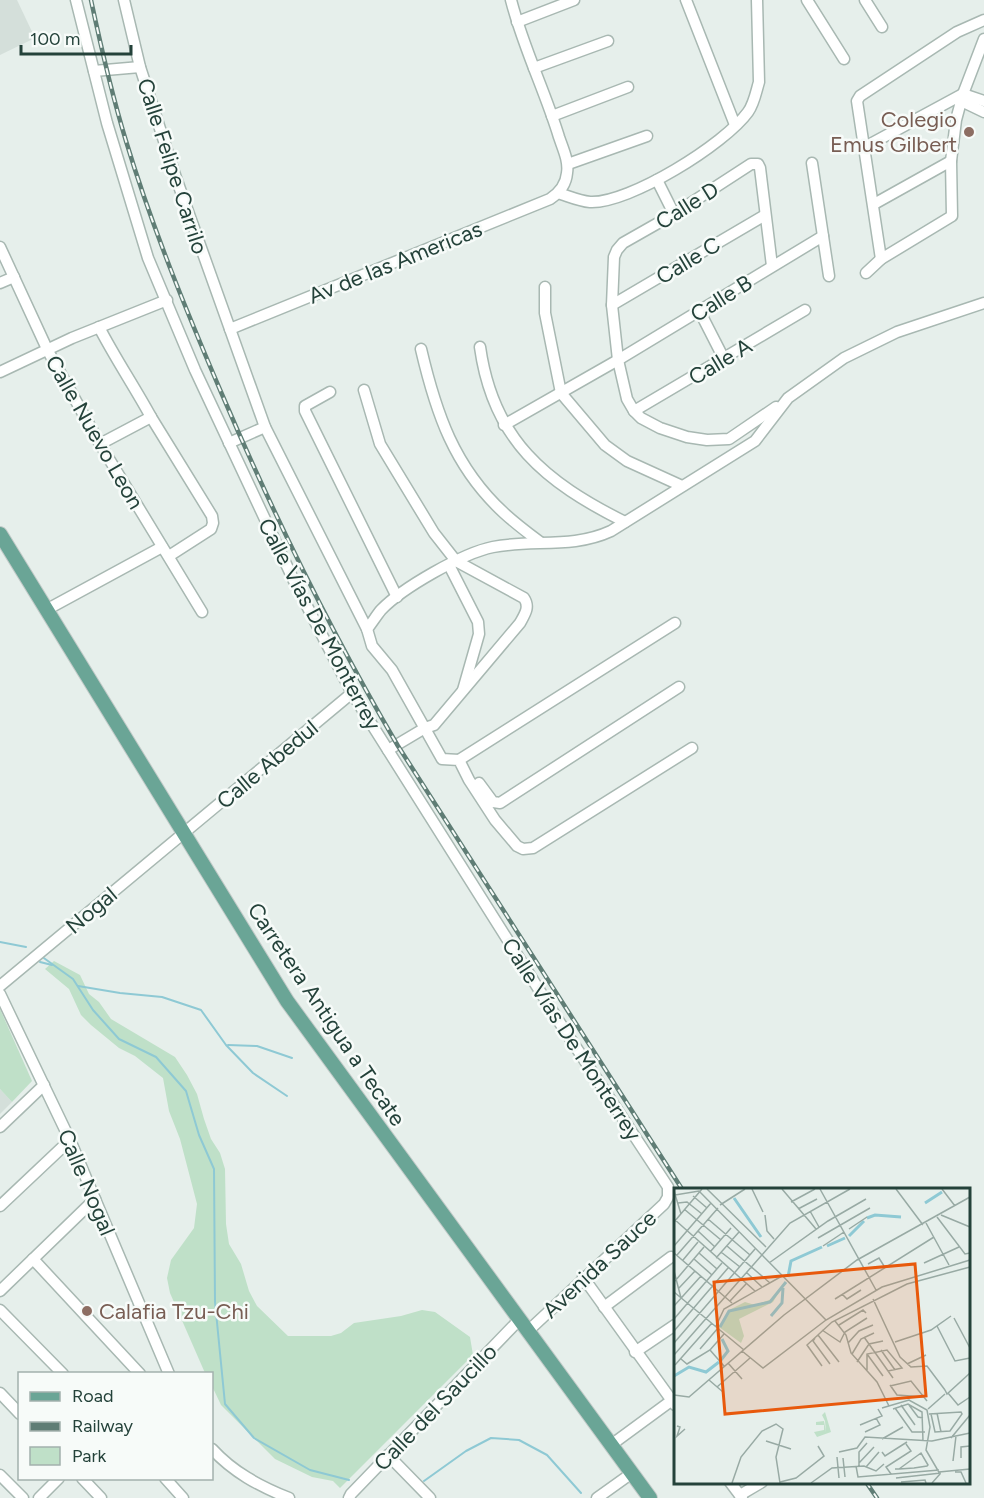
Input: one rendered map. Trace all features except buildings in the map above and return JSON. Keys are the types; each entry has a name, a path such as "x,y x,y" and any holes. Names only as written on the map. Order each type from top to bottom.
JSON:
{"main road":[{"name":"Carretera Antigua a Tecate","path":"0,534 183,835 304,1027 650,1498"}],"street":[{"name":"Calle Vías De Monterrey","path":"76,0 148,258 195,370 294,581 352,693 561,1023 669,1187 669,1197"},
{"name":"Calle Felipe Carrilo","path":"124,0 140,67 205,262 265,427 367,629 372,646 392,670 442,759 462,764"},
{"path":"511,0 568,164 567,174 558,193 590,202 622,194 676,171 712,145 748,112 759,82 757,0"},
{"path":"517,22 574,0"},
{"path":"686,0 735,125"},
{"path":"807,0 844,59"},
{"path":"865,0 882,27"},
{"path":"881,260 857,101 860,96 957,32 984,20"},
{"path":"866,273 881,260 952,216 951,161 959,98 984,39"},
{"path":"534,68 608,41"},
{"path":"94,71 140,67"},
{"path":"552,116 628,87"},
{"path":"865,147 959,98 984,101"},
{"path":"959,98 984,112"},
{"path":"568,164 647,136"},
{"path":"874,204 951,161"},
{"path":"812,163 829,276"},
{"name":"Calle D","path":"612,305 614,257 617,250 624,243 751,164 758,164 760,168 765,215"},
{"path":"657,180 674,214"},
{"name":"Av de las Americas","path":"230,329 549,199 558,193"},
{"path":"765,215 772,266"},
{"name":"Calle C","path":"612,305 765,215"},
{"name":"Calle B","path":"504,425 700,312 823,236"},
{"name":"Calle Nuevo Leon","path":"0,247 48,351 100,444 202,612"},
{"path":"0,283 14,277"},
{"path":"545,287 545,313 561,393 605,445 627,461 682,486"},
{"path":"0,372 99,327 167,300"},
{"path":"612,305 618,360 627,399 633,411 660,428 687,437 707,440 729,439 844,358 897,332 984,303"},
{"name":"Calle A","path":"633,411 805,310"},
{"path":"700,312 724,359"},
{"path":"46,610 211,529 213,523 212,516 119,364 99,327"},
{"path":"480,347 489,392 504,425 531,458 581,498 625,522"},
{"path":"421,348 431,393 441,423 455,451 470,474 496,505 540,542"},
{"path":"364,390 381,444 452,563 478,622 479,634 462,693"},
{"path":"330,392 305,406 305,411 397,597"},
{"path":"367,629 382,610 397,597 452,563 476,552 494,547 593,539 625,522 754,441 788,398"},
{"path":"100,444 151,417"},
{"path":"229,443 265,427"},
{"path":"388,750 434,725 520,624 527,610 524,598 452,563"},
{"path":"462,764 675,623"},
{"path":"462,764 470,770 493,802 500,803 679,687"},
{"name":"Calle Abedul","path":"183,835 352,693"},
{"path":"462,764 495,820 517,846 523,849 532,848 692,748"},
{"name":"Nogal","path":"0,986 183,835"},
{"name":"Calle Nogal","path":"0,993 70,1140 168,1372"},
{"path":"0,1127 44,1085"},
{"path":"0,1206 70,1140"},
{"name":"Avenida Sauce","path":"523,1325 583,1278 669,1197"},
{"path":"0,1291 95,1199"},
{"path":"604,1307 671,1257"},
{"path":"33,1259 138,1372"},
{"path":"583,1278 635,1352 674,1401 611,1445"},
{"path":"0,1310 61,1372"},
{"name":"Calle del Saucillo","path":"346,1497 523,1325"},
{"path":"635,1352 674,1326"},
{"path":"0,1393 18,1412"},
{"path":"213,1450 221,1459 259,1486 289,1498"},
{"path":"388,1455 430,1498"},
{"path":"597,1498 632,1473"},
{"path":"0,1475 23,1498"},
{"path":"39,1498 58,1480"},
{"path":"83,1480 101,1498"},
{"path":"166,1480 183,1498"},
{"path":"731,1483 741,1497 761,1483"}],"shaded area":[{"path":"0,0 17,0 35,38 0,55"},
{"path":"0,1089 12,1102 0,1114"}],"green space":[{"path":"54,961 80,975 89,994 99,1002 111,1019 175,1057 187,1075 197,1094 211,1139 220,1153 225,1169 226,1224 229,1244 241,1264 249,1291 257,1306 288,1336 331,1336 341,1333 354,1323 401,1316 422,1310 435,1312 470,1337 473,1355 340,1488 333,1481 312,1477 275,1459 221,1405 213,1388 213,1372 205,1372 170,1293 167,1278 171,1260 194,1228 197,1204 180,1139 169,1111 163,1078 135,1056 119,1048 91,1025 81,1015 69,989 45,969"},
{"path":"0,1009 32,1081 12,1102 0,1089"}],"waterway":[{"path":"0,942 26,947"},
{"path":"41,956 73,979 93,1010 119,1039 156,1057 186,1091 199,1135 214,1169 215,1302 225,1404 254,1438 310,1470 349,1480"},
{"path":"40,962 52,965"},
{"path":"78,986 162,997 201,1010 226,1045 253,1073 287,1096"},
{"path":"228,1045 257,1046 292,1058"},
{"path":"424,1481 466,1451 491,1438 519,1440 547,1455 581,1493"}],"railway":[{"path":"91,0 121,124 158,237 221,392 304,572 349,660 398,746 681,1188"},
{"path":"867,1483 877,1498"}],"place":[{"name":"Colegio Emus Gilbert","path":"969,132"},
{"name":"Calafia Tzu-Chi","path":"87,1311"}]}
